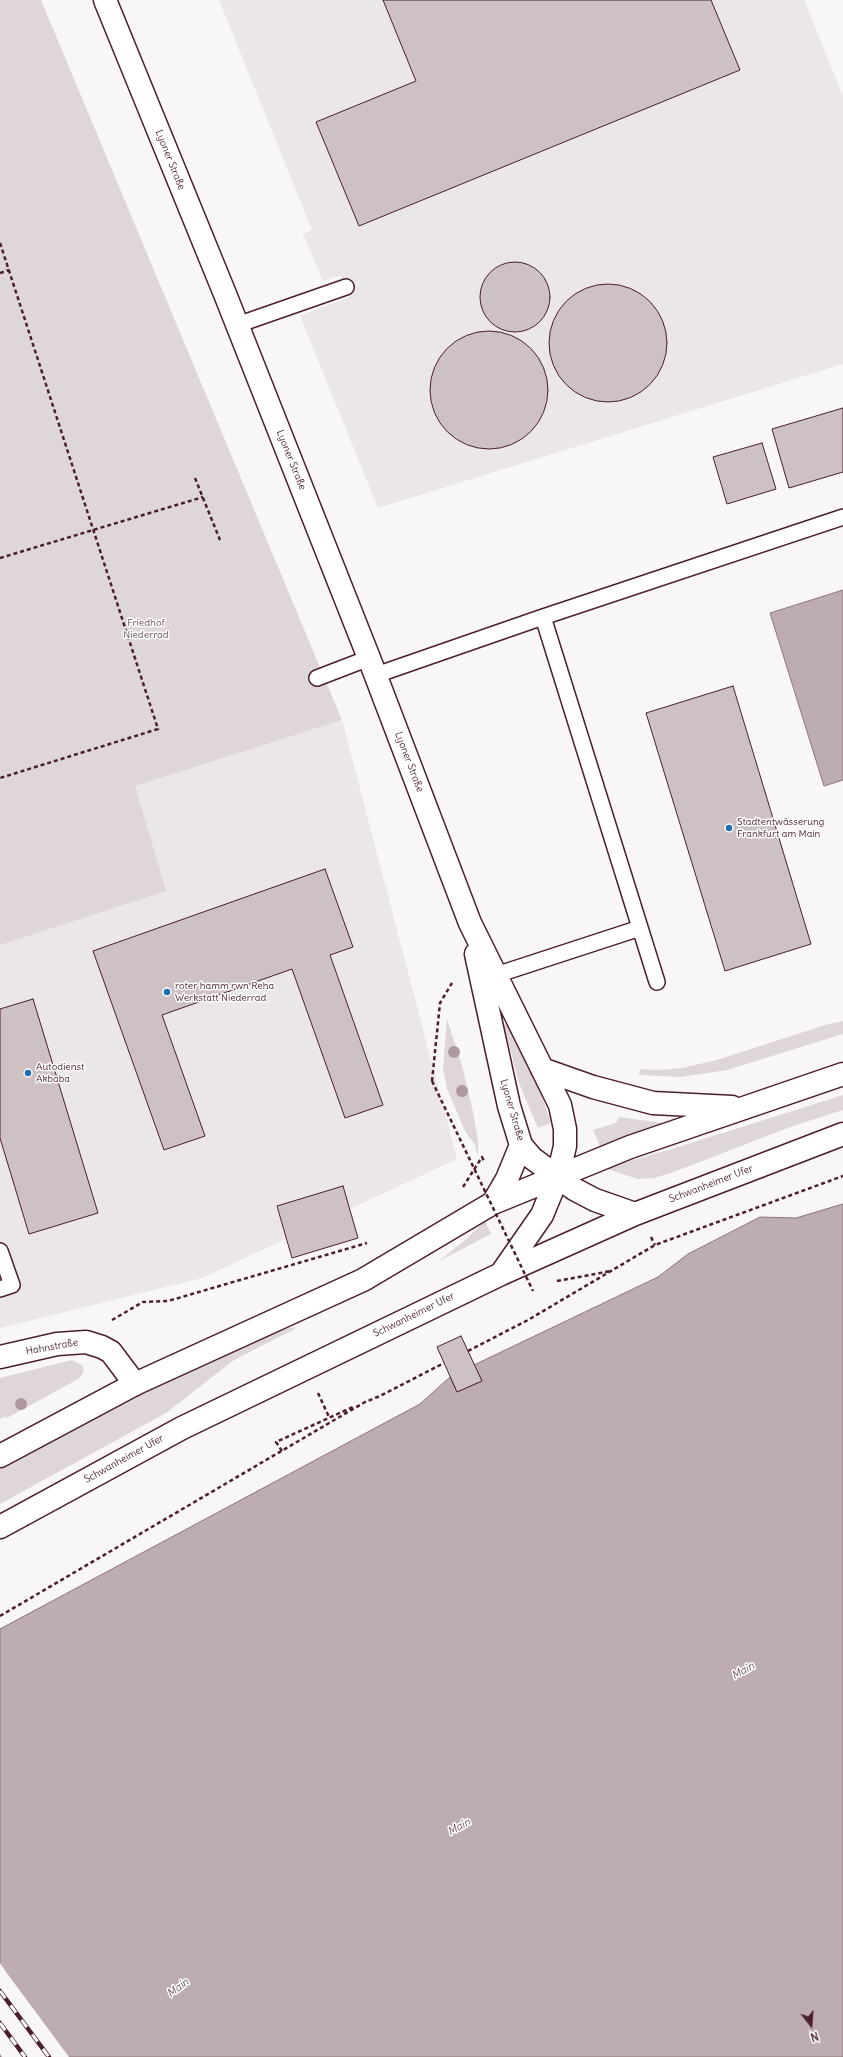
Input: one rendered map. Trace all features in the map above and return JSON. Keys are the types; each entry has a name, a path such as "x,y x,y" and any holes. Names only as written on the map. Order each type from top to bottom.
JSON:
{"main road":[{"name":"Lyoner Straße","path":"105,0 237,325 373,667 470,923 560,1105 565,1129 565,1146 558,1176 532,1158 521,1145 509,1106 470,923"},
{"path":"542,1069 600,1089 653,1103 745,1108"},
{"path":"0,1456 135,1384 363,1280 493,1203 630,1147 843,1074"},
{"name":"Schwanheimer Ufer","path":"0,1527 182,1428 501,1274 635,1214 843,1134"},
{"path":"493,1203 507,1179 521,1145"},
{"path":"558,1176 574,1189 595,1200 635,1214"},
{"path":"501,1274 542,1215 558,1176"},
{"name":"Hahnstraße","path":"0,1357 73,1342 86,1342 102,1347 118,1359 135,1384"}],"lane":[{"path":"237,325 346,287"},
{"path":"317,678 373,667 543,617 843,517"},
{"path":"543,617 657,982"},
{"path":"496,975 640,928"},
{"path":"0,1251 12,1286 0,1289"}],"path":[{"path":"0,243 158,729 0,778"},
{"path":"0,273 9,270"},
{"path":"195,478 220,540"},
{"path":"0,558 203,497"},
{"path":"452,983 440,1003 432,1082 533,1291"},
{"path":"459,1193 482,1157"},
{"path":"468,1351 528,1320 656,1245 843,1176"},
{"path":"73,1342 143,1302 168,1301 369,1242"},
{"path":"549,1283 611,1271"},
{"path":"282,1451 276,1442 380,1396 444,1363"},
{"path":"0,1616 365,1402"}],"shaded area":[{"path":"219,0 804,0 843,96 843,364 378,508 300,316 349,297 341,275 323,281 303,234 312,230"},
{"path":"342,720 457,1159 202,1278 0,1328 0,828"}],"green space":[{"name":"Friedhof Niederrad","path":"0,0 41,0 342,720 135,786 166,891 0,945"},
{"path":"447,1019 463,1069 473,1112 478,1140 478,1156 474,1143 466,1133 447,1089 443,1068"},
{"path":"843,1021 843,1034 727,1070 681,1077 639,1075 640,1069 659,1070 682,1068 717,1060 825,1025"},
{"path":"509,1024 529,1059 551,1123 538,1128 519,1083 504,1025"},
{"path":"843,1095 843,1110 793,1126 671,1173 654,1178 638,1179 604,1168 672,1149"},
{"path":"619,1117 677,1125 607,1147 600,1146 593,1130 616,1123"},
{"path":"485,1221 491,1234 439,1261 464,1241"},
{"path":"296,1327 293,1330 234,1360 166,1413 0,1504 0,1469 93,1417 151,1387 274,1332"},
{"path":"72,1360 82,1365 84,1371 80,1378 7,1418 6,1416 0,1419 0,1378"}],"water":[{"path":"843,590 843,780 824,786 770,613"},
{"name":"Main","path":"843,1204 843,2057 0,2057 0,1629 420,1404 450,1377 457,1392 482,1381 474,1365 658,1277 688,1254 760,1217 796,1218"}],"pier":[{"path":"0,1963 69,2057 2,2057 0,2054"}],"building":[{"path":"383,0 711,0 740,70 359,226 316,122 416,81"},
{"path":"515,262 534,268 544,278 550,297 544,316 534,326 515,332 496,326 486,316 480,297 486,278 496,268"},
{"path":"608,284 631,288 650,301 663,320 667,343 663,366 650,385 631,398 608,402 585,398 566,385 553,366 549,343 553,320 566,301 585,288"},
{"path":"489,331 512,335 531,348 544,367 548,390 544,413 531,432 512,445 489,449 466,445 447,432 434,413 430,390 434,367 447,348 466,335"},
{"path":"843,408 843,472 789,488 772,429"},
{"path":"762,443 776,489 727,504 713,457"},
{"name":"Stadtentwässerung Frankfurt am Main","path":"733,686 811,944 725,971 646,713"},
{"name":"roter hamm rwn Reha Werkstatt Niederrad","path":"325,869 353,947 330,955 383,1105 345,1118 292,969 162,1015 205,1136 164,1150 93,951"},
{"name":"Autodienst Akbaba","path":"33,999 98,1213 29,1234 0,1138 0,1009"},
{"path":"343,1186 358,1238 292,1258 277,1206"},
{"path":"461,1336 482,1381 457,1392 437,1347"}],"railway":[{"path":"0,1991 49,2057"},
{"path":"0,2023 25,2057"}],"place":[{"name":"Stadtentwässerung Frankfurt am Main","path":"729,828"},
{"name":"roter hamm rwn Reha Werkstatt Niederrad","path":"167,992"},
{"name":"Autodienst Akbaba","path":"28,1073"}]}
